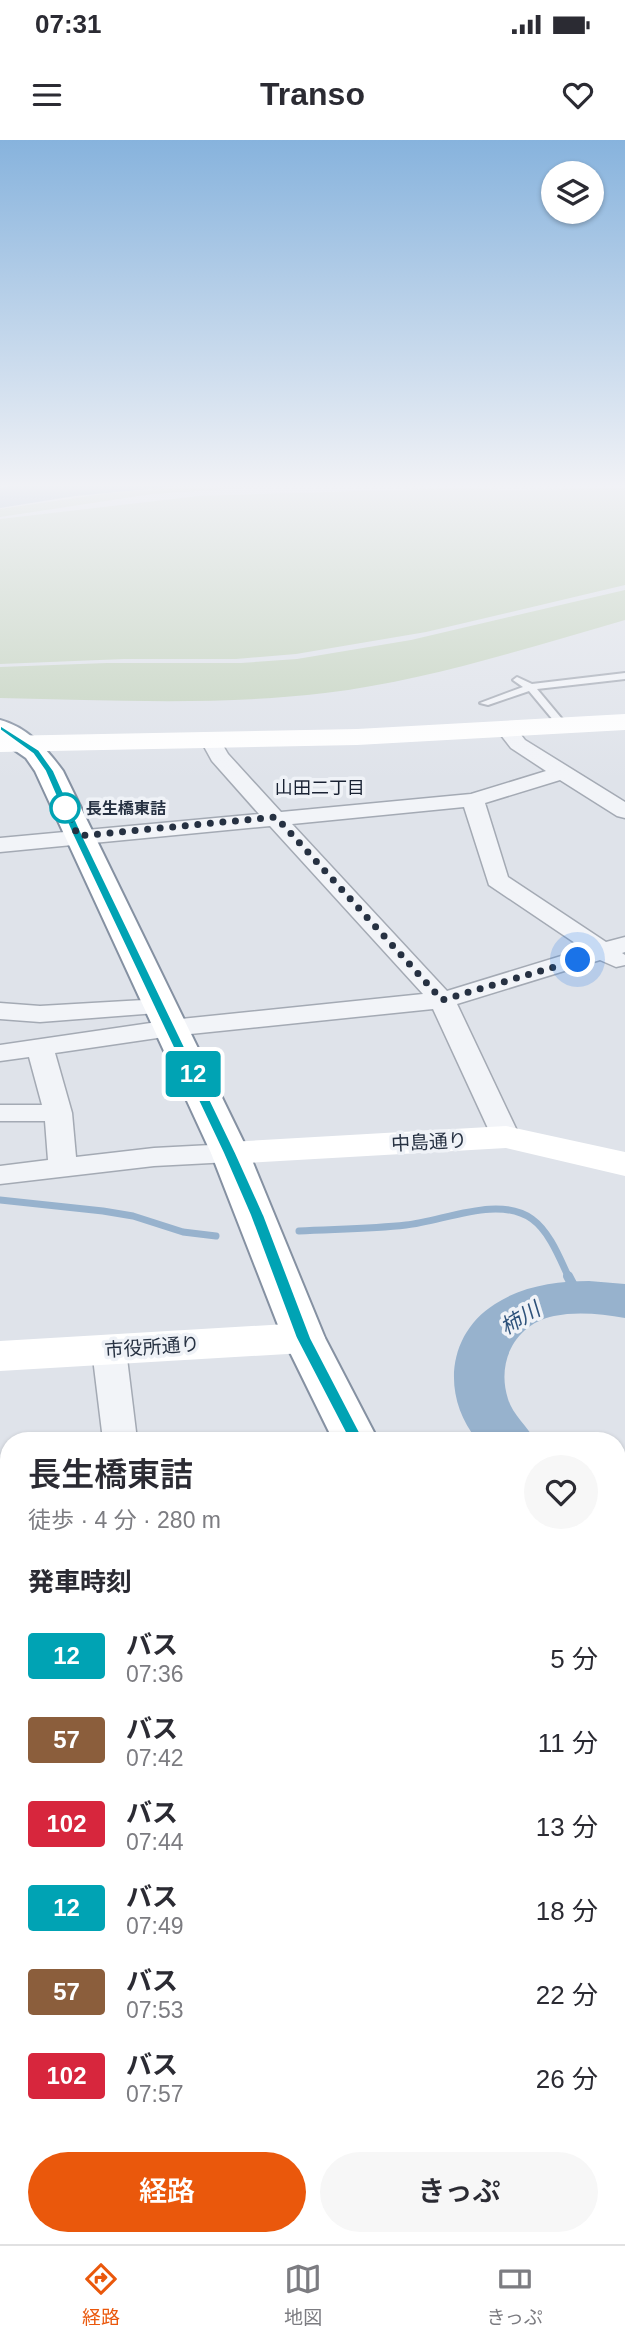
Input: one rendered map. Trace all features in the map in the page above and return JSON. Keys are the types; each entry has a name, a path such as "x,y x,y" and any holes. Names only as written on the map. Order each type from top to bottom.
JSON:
{"main road":[{"path":"7,739 211,741 507,730 625,722"},
{"path":"7,739 36,752 44,761 230,1153 304,1338 352,1432"},
{"name":"中島通り","path":"230,1153 506,1138 625,1164"},
{"name":"市役所通り","path":"0,1356 304,1338"}],"street":[{"path":"507,730 518,744 625,811"},
{"path":"211,741 219,757 442,1000 506,1138"},
{"path":"0,845 473,800 561,773"},
{"path":"473,800 497,880 618,954"},
{"path":"0,1012 166,1018 442,1000 618,954"},
{"path":"0,1053 40,1047 166,1018"},
{"path":"40,1047 58,1113 63,1168"},
{"path":"0,1113 58,1113"},
{"path":"0,1175 154,1157 230,1153"},
{"path":"109,1350 119,1432"}],"lane":[{"path":"485,703 531,687 625,676"},
{"path":"517,680 531,687 562,725"}],"green space":[{"path":"0,583 625,583 426,632 296,654 236,659 124,659 0,664"},
{"path":"625,590 625,620 438,672 363,688 244,700 0,698 0,667 107,663 241,663 297,659 411,640"}],"waterway":[{"path":"0,1200 103,1211 133,1216 183,1232 216,1236"},
{"path":"299,1231 406,1225 487,1209 503,1209 518,1212 538,1224 554,1246 569,1277"},
{"path":"569,1277 579,1297"},
{"name":"柿川","path":"501,1432 488,1415 478,1381 482,1352 499,1327 528,1307 551,1300 589,1297 625,1301"}],"bus line":[{"name":"12","path":"0,728 36,752 49,771 230,1153 304,1338 352,1432"}],"place":[{"name":"長生橋東詰","path":"65,808"}],"district":[{"name":"山田二丁目","path":"320,788"}],"route":[{"path":"65,808 78,836 276,817 442,1000 578,960"}]}
